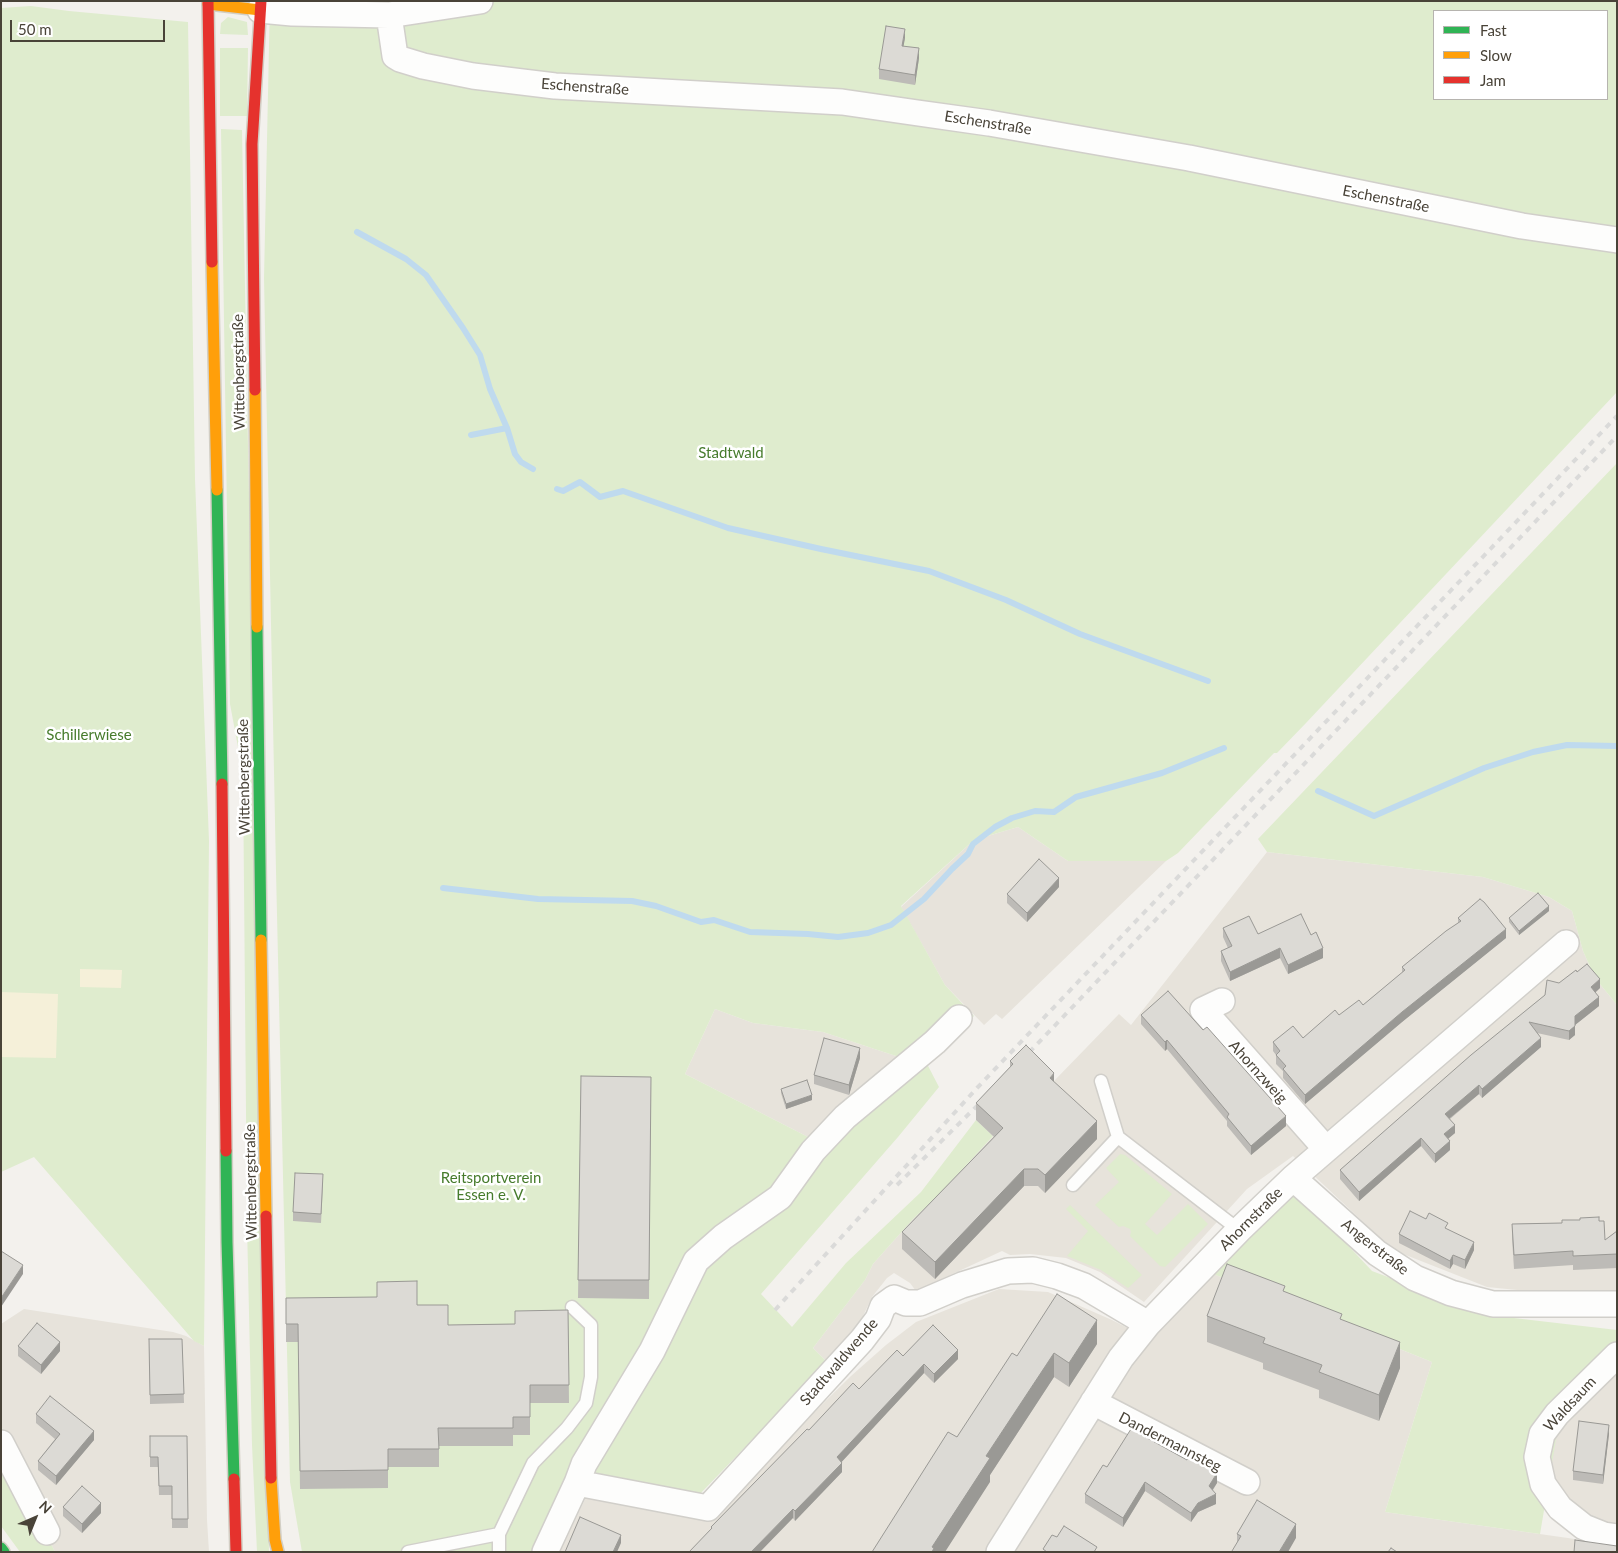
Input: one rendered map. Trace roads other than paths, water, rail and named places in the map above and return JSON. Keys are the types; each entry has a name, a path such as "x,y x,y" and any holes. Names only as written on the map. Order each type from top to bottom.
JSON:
{"main road":[{"path":"202,2 261,6"},
{"name":"Wittenbergstraße","path":"202,2 223,827 227,1242 236,1552"},
{"name":"Wittenbergstraße","path":"261,6 252,164 259,832 271,1479 275,1540 278,1552"},
{"path":"1,1548 4,1552"}],"street":[{"path":"261,6 292,13 389,15 480,1"},
{"name":"Eschenstraße","path":"389,15 395,56 424,66 473,76 555,86 842,102 880,107 989,123 1180,156 1503,222 1617,240"},
{"name":"Ahornstraße","path":"999,1552 1121,1358 1148,1324 1239,1230 1293,1178 1566,943"},
{"name":"Ahornzweig","path":"1222,1001 1203,1010 1326,1149"},
{"path":"544,1552 584,1464 652,1351 696,1261 723,1237 780,1197 813,1151 845,1117 935,1042 959,1018"},
{"name":"Angerstraße","path":"1293,1178 1377,1253 1415,1278 1452,1293 1493,1304 1617,1304"},
{"name":"Stadtwaldwende","path":"577,1483 708,1508 862,1340 878,1319 883,1306 894,1298 906,1303 920,1303 962,1285 1008,1271 1033,1270 1084,1286 1148,1324"},
{"name":"Waldsaum","path":"1617,1355 1557,1414 1542,1434 1536,1456 1543,1484 1560,1508 1584,1528 1604,1536 1617,1537"},
{"name":"Dandermannsteg","path":"1093,1402 1247,1482"},
{"path":"1,1443 47,1532"}],"lane":[{"path":"1100,1081 1118,1137 1239,1230"},
{"path":"1073,1185 1118,1137"},
{"path":"500,1552 499,1534 533,1463 567,1428 586,1403 591,1377 590,1325 572,1307"},
{"path":"408,1552 499,1534"}],"waterway":[{"path":"357,232 406,259 426,275 480,355 490,389 507,428"},
{"path":"471,435 507,428 515,454 521,462 533,469"},
{"path":"557,489 563,491 580,482 600,497 623,491 728,528 929,571 1006,600 1080,634 1208,681"},
{"path":"1318,791 1374,816 1484,768 1533,752 1567,745 1617,746"},
{"path":"443,888 538,899 632,901 656,906 701,922 714,920 750,932 838,937 868,933 891,925 924,899 968,854 973,844 995,827 1012,818 1035,811 1054,812 1076,797 1162,773 1224,748"}],"railway":[{"path":"775,1310 977,1088 1617,416"},
{"path":"1021,1061 1617,436"},
{"path":"897,1185 986,1097"}],"park label":[{"name":"Stadtwald","path":"731,453"},
{"name":"Schillerwiese","path":"89,735"},
{"name":"Reitsportverein Essen e. V.","path":"491,1186"}]}
